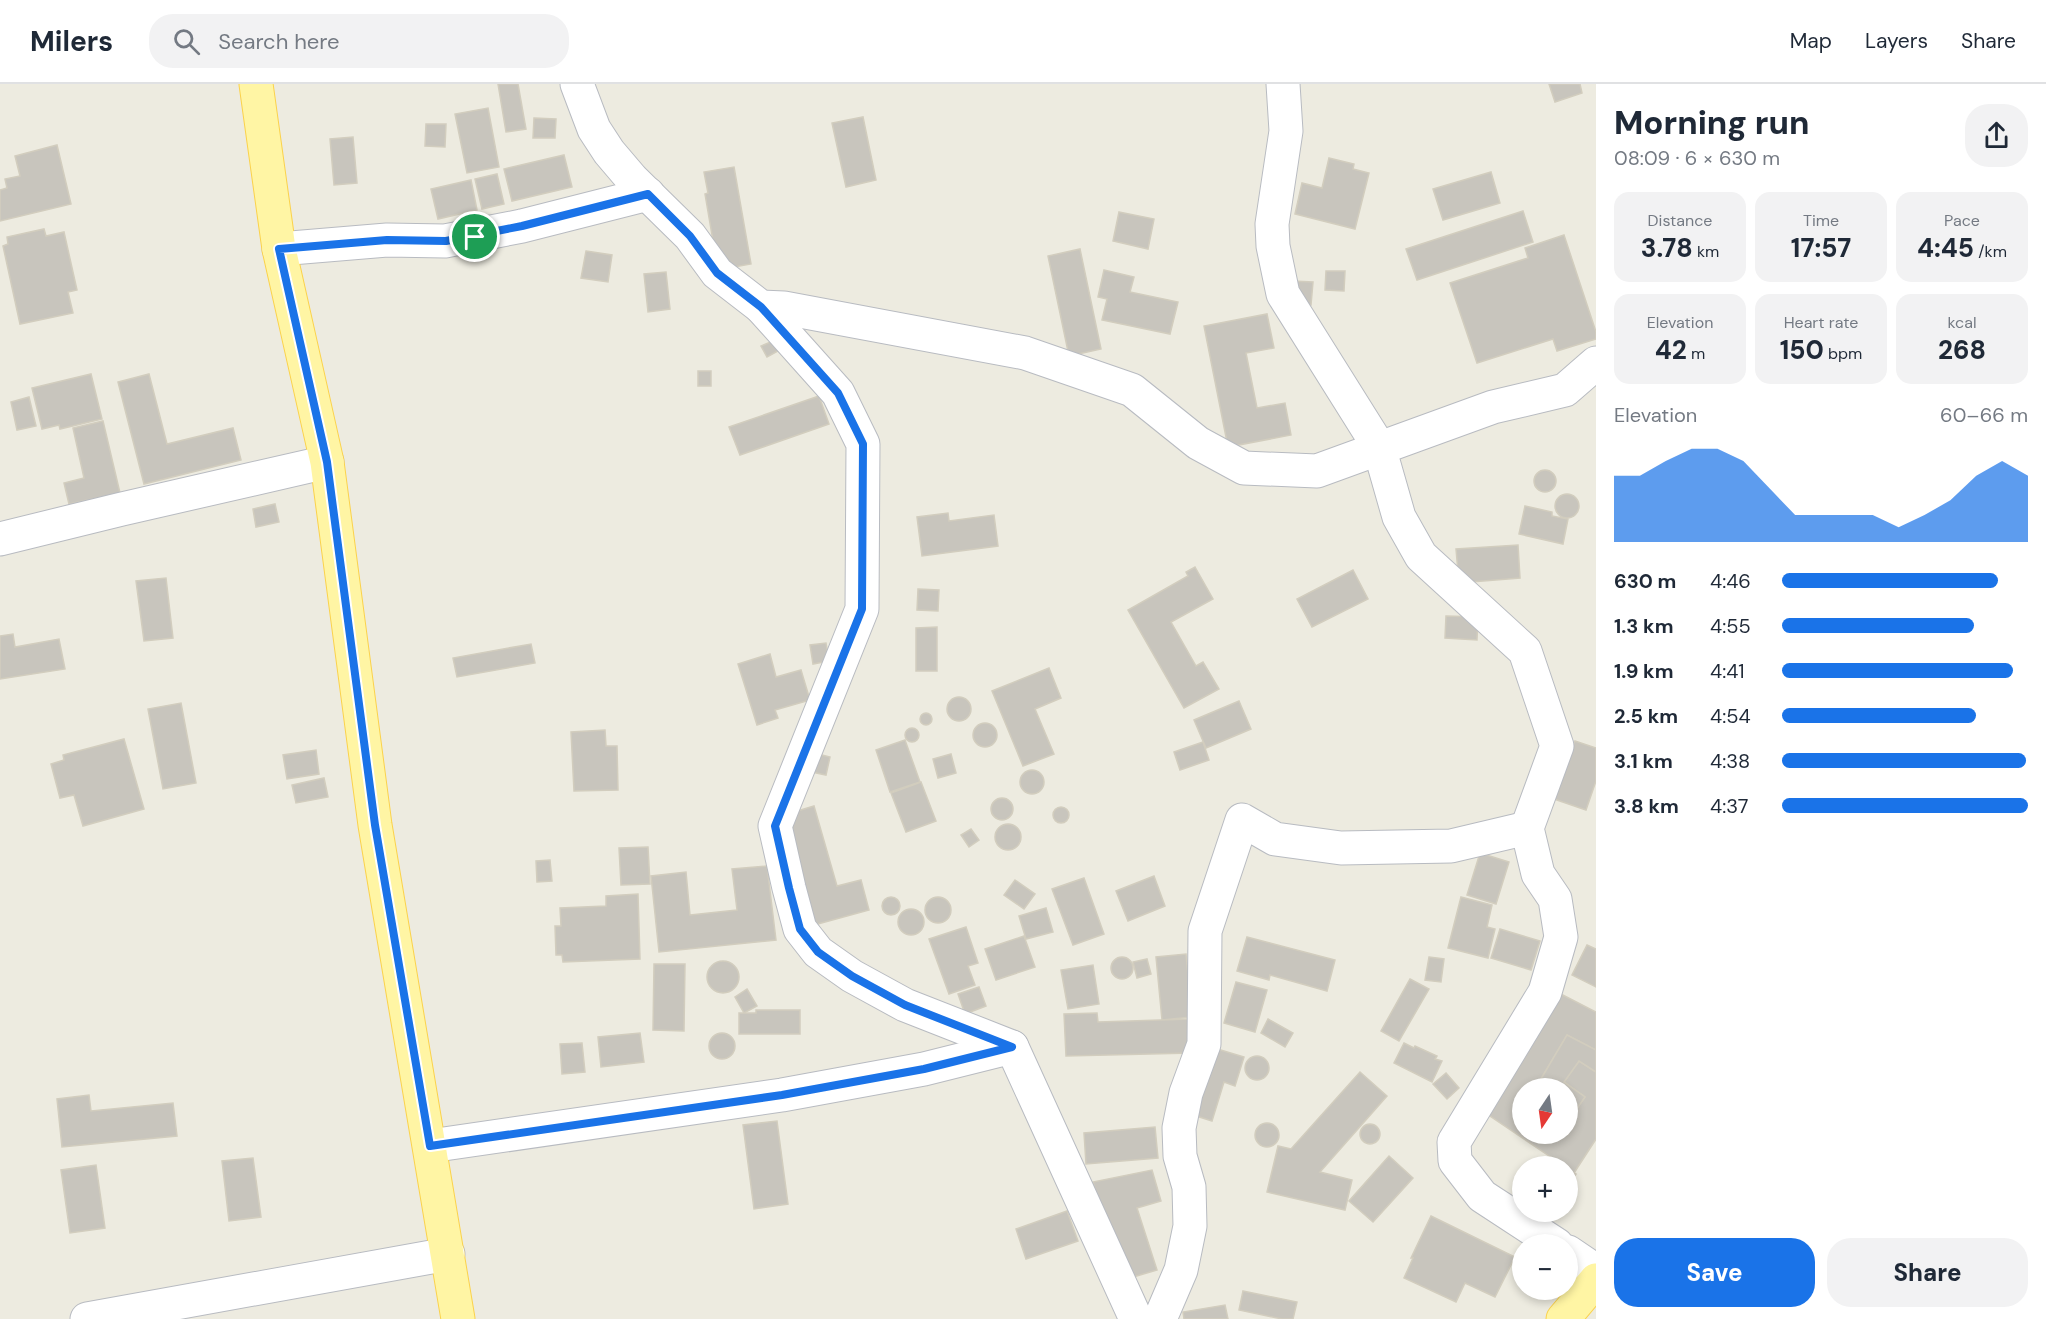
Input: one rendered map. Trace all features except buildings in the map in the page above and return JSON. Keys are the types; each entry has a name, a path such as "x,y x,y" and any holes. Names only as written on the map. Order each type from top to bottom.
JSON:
{"main road":[{"path":"256,84 279,249 327,462 375,825 458,1319"},
{"path":"1563,1319 1596,1280"}],"street":[{"path":"577,84 594,129 609,153 690,236 717,273 761,307 838,393 863,444 862,609 775,826 800,929 818,952 852,976 905,1005 1012,1047 1136,1319"},
{"path":"1283,84 1286,131 1272,224 1273,246 1283,294 1379,447 1399,517 1421,556 1525,651 1557,746 1527,828 1538,874 1555,899 1561,936 1545,992 1454,1142 1455,1161 1482,1196 1540,1234"},
{"path":"279,249 387,240 446,241 522,226 648,194"},
{"path":"761,307 784,308 1025,353 1132,390 1198,443 1244,468 1317,471 1493,407 1565,390 1596,363"},
{"path":"0,539 327,462"},
{"path":"1160,1319 1181,1270 1190,1226 1188,1187 1180,1156 1179,1128 1186,1094 1204,1044 1205,931 1242,820 1275,838 1341,848 1451,846 1527,828"},
{"path":"430,1146 782,1095 924,1069 1012,1047"},
{"path":"87,1319 448,1254"},
{"path":"1578,1259 1596,1271"}],"route":[{"path":"648,194 690,236 717,273 761,307 838,393 863,444 862,609 775,826 789,888 800,929 818,952 852,976 905,1005 1012,1047 924,1069 782,1095 430,1146 375,825 327,462 279,249 387,240 425,242 475,237 648,194"}]}
